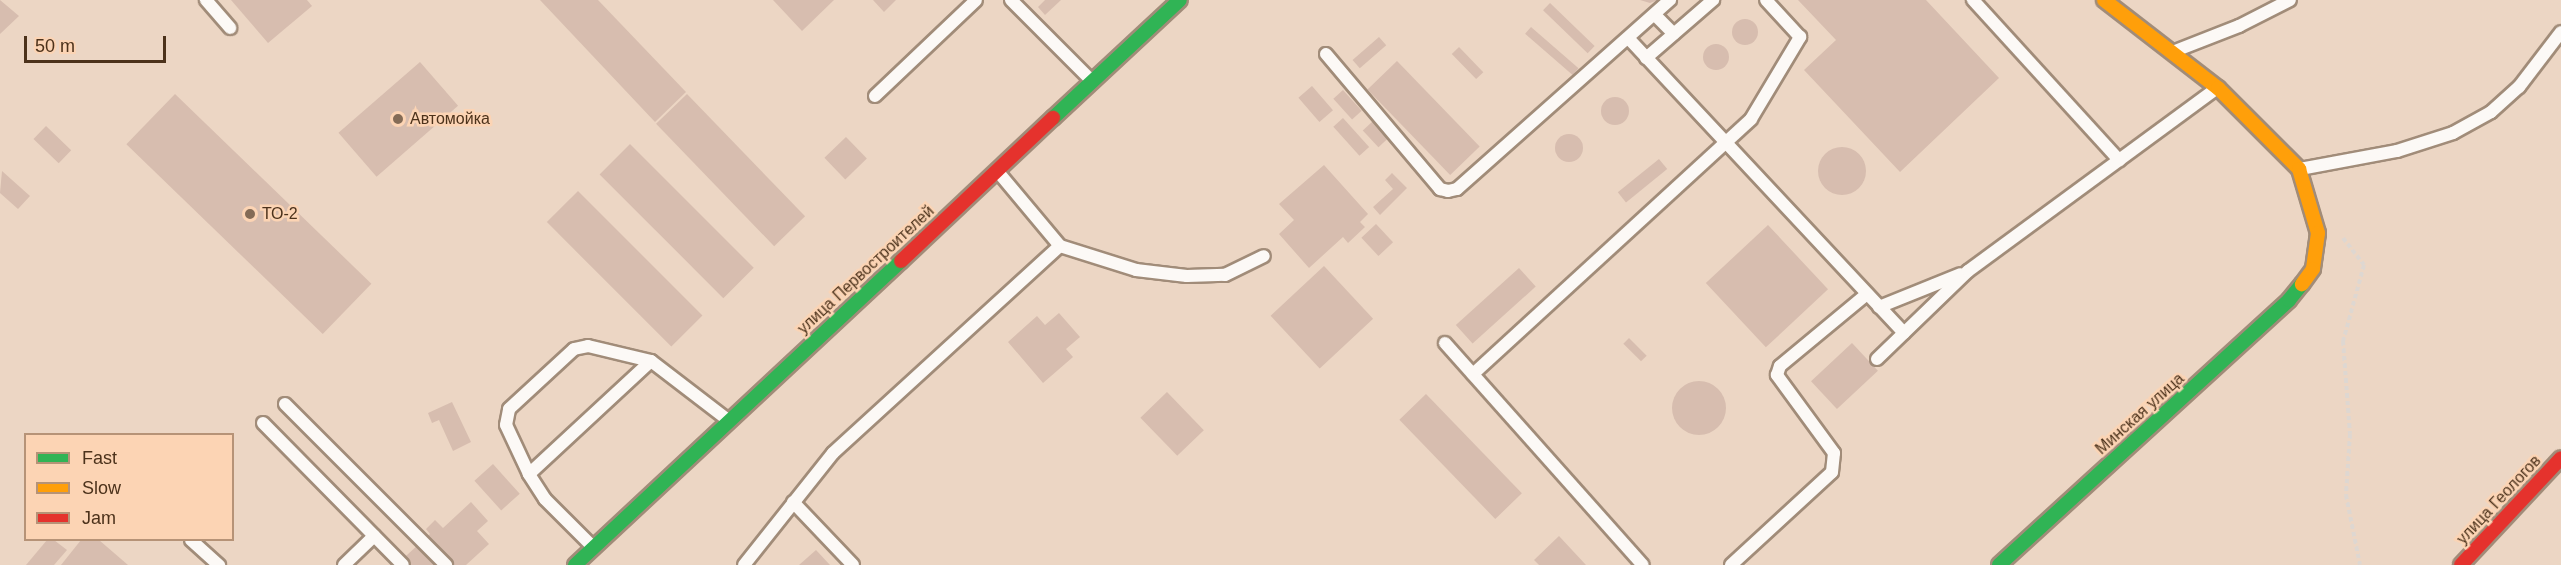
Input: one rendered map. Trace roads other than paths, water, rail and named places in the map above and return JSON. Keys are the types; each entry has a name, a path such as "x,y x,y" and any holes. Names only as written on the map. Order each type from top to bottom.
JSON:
{"street":[{"name":"улица Первостроителей","path":"575,565 1180,0"},
{"path":"2104,0 2253,118 2298,169"},
{"name":"Минская улица","path":"1999,565 2301,286 2313,268 2318,233 2298,169"},
{"name":"улица Геологов","path":"2461,565 2561,458"}],"lane":[{"path":"206,0 230,28"},
{"path":"875,96 976,0"},
{"path":"1011,0 1093,81"},
{"path":"1326,54 1440,189 1448,191 1457,189 1630,40 1670,0"},
{"path":"1646,58 1713,0"},
{"path":"1473,374 1727,144 1751,119 1800,37 1766,0"},
{"path":"1973,0 2119,160"},
{"path":"2171,53 2239,26 2290,0"},
{"path":"1656,16 1674,34"},
{"path":"2298,169 2397,151 2453,133 2491,112 2519,87 2561,32"},
{"path":"1630,40 1904,333"},
{"path":"1877,359 1968,271 2218,88"},
{"path":"996,170 1060,246 1136,270 1187,276 1225,275 1264,256"},
{"path":"744,565 833,453 1060,246"},
{"path":"1879,308 1968,271"},
{"path":"1731,565 1832,472 1834,453 1777,375 1780,366 1867,294"},
{"path":"1445,343 1643,565"},
{"path":"593,547 545,499 506,424 509,409 574,349 588,346 651,361 729,421"},
{"path":"530,474 651,361"},
{"path":"285,404 446,565"},
{"path":"263,423 403,565"},
{"path":"793,502 853,565"},
{"path":"344,565 374,536"},
{"path":"192,541 219,565"}],"place":[{"name":"Автомойка","path":"398,119"},
{"name":"ТО-2","path":"250,214"}]}
